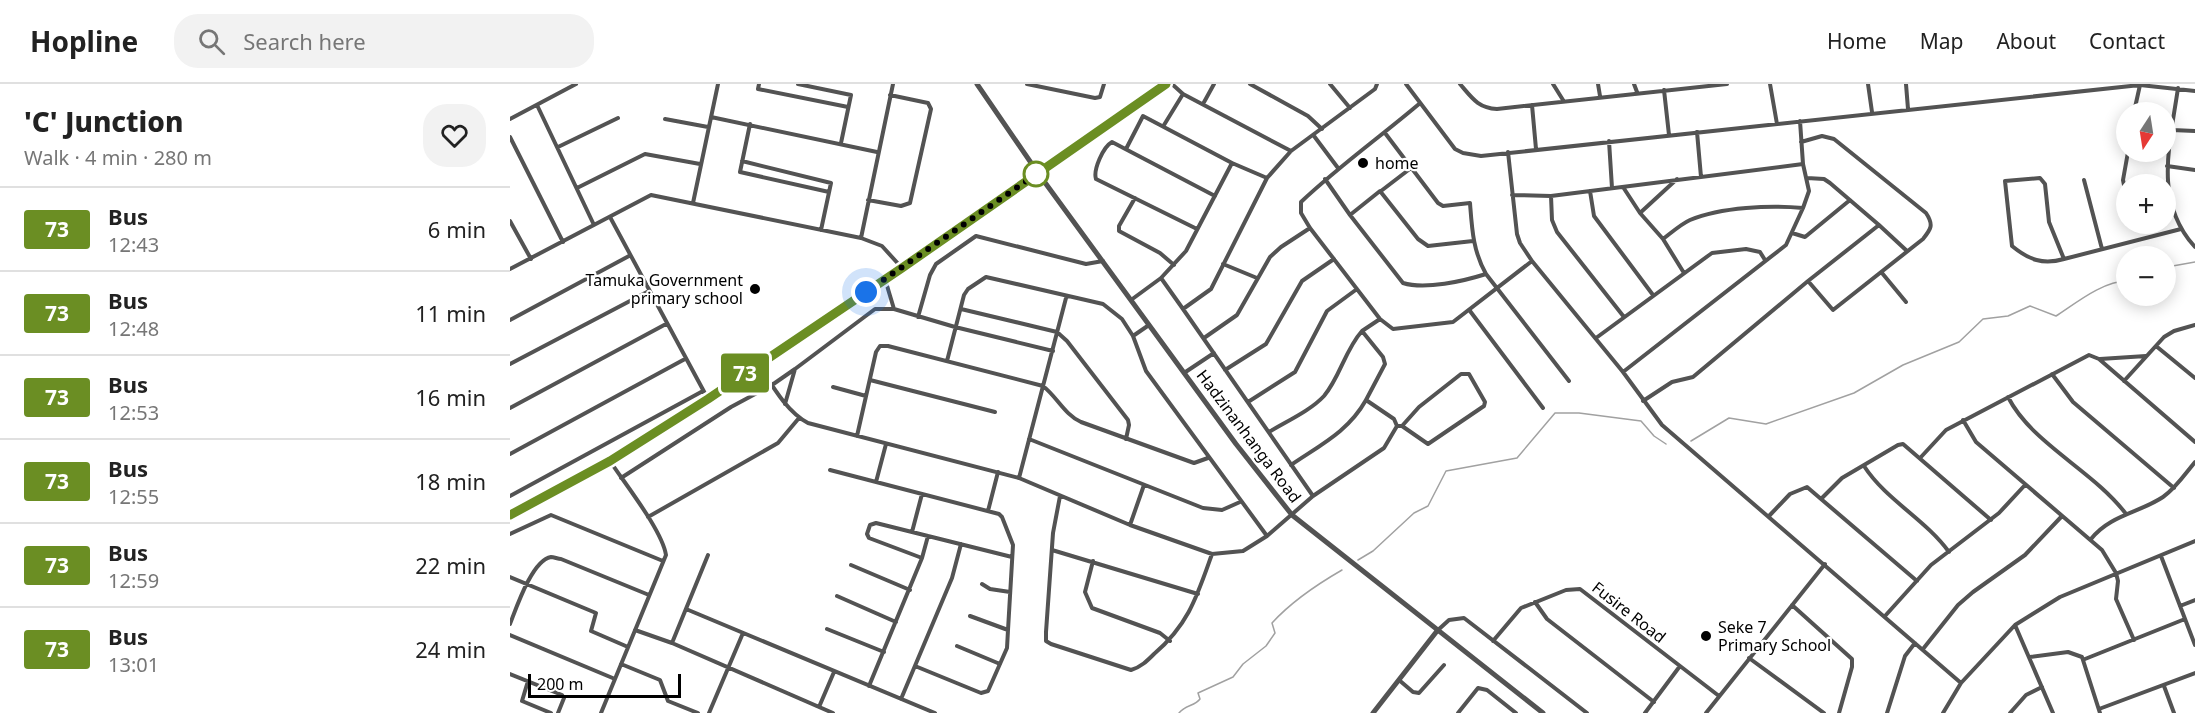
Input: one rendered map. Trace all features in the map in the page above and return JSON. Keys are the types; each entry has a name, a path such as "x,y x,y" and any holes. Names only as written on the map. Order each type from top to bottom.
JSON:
{"main road":[{"path":"510,515 610,461 708,399 902,268 1166,84"}],"street":[{"path":"510,119 576,84"},
{"path":"693,203 718,84"},
{"path":"759,84 758,88 848,106"},
{"path":"798,84 851,95 841,143"},
{"path":"861,238 893,84"},
{"name":"Hadzinanhanga Road","path":"977,84 1038,173 1184,373 1292,515 1543,713"},
{"path":"1027,84 1095,98 1100,97 1104,84"},
{"path":"1172,84 1183,94 1291,152"},
{"path":"1203,104 1214,84"},
{"path":"1250,84 1308,116 1322,129"},
{"path":"1330,84 1350,108"},
{"path":"1183,309 1211,289 1267,178 1291,152 1375,89 1377,84"},
{"path":"1406,84 1455,149 1480,156 2098,86 2153,84 2195,91"},
{"path":"1460,84 1475,103 1484,108 1727,84"},
{"path":"1553,84 1563,100"},
{"path":"1598,84 1600,96"},
{"path":"1634,84 1637,92"},
{"path":"1770,84 1776,124"},
{"path":"1868,84 1872,112"},
{"path":"1906,84 1908,108"},
{"path":"2136,102 2140,85"},
{"path":"2176,102 2178,88"},
{"path":"1664,90 1669,135"},
{"path":"1164,125 1183,94"},
{"path":"868,200 901,206 910,203 931,109 928,103 890,95"},
{"path":"1419,104 1338,168 1301,202 1301,213 1310,228 1380,319 1393,329 1453,322 1532,261"},
{"path":"537,105 594,225"},
{"path":"1532,105 1536,149"},
{"path":"1126,149 1143,116 1164,125 1232,163 1267,178"},
{"path":"711,117 841,143 877,153"},
{"path":"558,147 618,118"},
{"path":"665,119 708,127"},
{"path":"1623,372 1786,245 1809,191 1803,164 1800,121"},
{"path":"750,124 740,170 742,174 829,192"},
{"path":"2176,130 2195,131"},
{"path":"1697,132 1701,177"},
{"path":"1385,133 1438,203 1443,206 1470,203 1473,241 1477,258 1486,274 1569,381"},
{"path":"1314,136 1338,168"},
{"path":"1801,142 1822,136 1834,139 1926,213 1931,220 1930,230 1923,239 1833,310 1808,281"},
{"path":"510,137 563,242"},
{"path":"1610,141 1612,188"},
{"path":"1197,229 1096,179 1094,176 1109,143 1126,149 1215,196"},
{"path":"1508,152 1520,243 1532,261 1623,372 1662,426 1961,683"},
{"path":"577,188 645,154 700,164"},
{"path":"742,161 829,181 821,230"},
{"path":"2167,174 2168,162"},
{"path":"1131,300 1161,278 1185,251 1232,163"},
{"path":"1512,195 1551,196 1803,164"},
{"path":"2167,166 2195,170"},
{"path":"1350,215 1411,168"},
{"path":"2064,260 2049,222 2045,184 2040,178 2034,177 2005,181 2012,246 2034,261 2050,263 2064,260 2181,229"},
{"path":"1807,178 1824,179 1907,252"},
{"path":"1640,213 1678,179"},
{"path":"1325,180 1403,283 1411,286 1453,282 1486,274"},
{"path":"2084,180 2102,249"},
{"path":"1623,187 1640,213 1663,239 1684,273"},
{"path":"1380,191 1418,239 1428,246 1473,241"},
{"path":"1590,191 1594,216 1653,295"},
{"path":"510,269 651,195 861,238 882,246 902,268"},
{"path":"1551,196 1552,220 1557,232 1624,317"},
{"path":"1135,198 1119,226 1119,231 1160,253 1174,265"},
{"path":"1792,233 1805,237 1850,200"},
{"path":"1663,239 1688,221 1700,217 1745,208 1803,208"},
{"path":"610,217 708,399"},
{"path":"510,220 531,259"},
{"path":"2176,220 2195,247"},
{"path":"1642,401 1671,382 1693,377 1879,225"},
{"path":"1204,338 1237,315 1270,257 1310,228"},
{"path":"918,317 930,274 936,264 976,236 1086,264 1104,261"},
{"path":"1596,338 1712,253 1746,249 1760,252 1766,260"},
{"path":"510,320 629,256"},
{"path":"1225,370 1266,344 1302,281 1334,259"},
{"path":"1223,264 1257,278"},
{"path":"1882,273 1906,302"},
{"path":"947,361 968,289 987,277 1103,304 1122,319 1133,336 1146,371 1267,536"},
{"path":"1161,278 1313,495"},
{"path":"885,279 894,309"},
{"path":"1248,402 1294,372 1327,310 1357,289"},
{"path":"510,364 648,291"},
{"path":"1019,478 1066,297"},
{"path":"621,478 731,407 772,385 875,309 894,309 1053,351"},
{"path":"961,309 1057,332 1067,341 1128,420 1126,439"},
{"path":"1470,311 1543,408"},
{"path":"1269,432 1318,402 1325,395 1352,344 1362,331 1380,319"},
{"path":"510,408 666,324"},
{"path":"1133,336 1150,325"},
{"path":"2124,381 2156,346 2174,331 2195,325"},
{"path":"1291,465 1345,429 1358,415 1366,400 1385,364 1383,357 1362,331"},
{"path":"857,436 876,352 880,346 1043,386 1055,395 1074,419 1194,463 1208,458"},
{"path":"2156,346 2195,378"},
{"path":"1184,373 1214,353"},
{"path":"1921,457 1946,430 2089,355 2099,359 2195,442"},
{"path":"2099,359 2147,356"},
{"path":"510,454 685,360"},
{"path":"758,364 785,404 798,418 808,423 1019,478 1130,525 1212,554 1236,553 1267,536 1313,495 1384,448 1400,426 1419,407 1461,374 1469,374 1485,402 1484,406 1428,444 1400,426 1394,419 1366,400"},
{"path":"785,404 795,369"},
{"path":"2052,374 2073,402 2174,488"},
{"path":"870,380 995,412"},
{"path":"833,387 866,396"},
{"path":"510,495 703,391"},
{"path":"2008,397 2021,419 2110,495 2126,514"},
{"path":"647,518 778,443 798,418"},
{"path":"1963,420 1976,442 2102,550 2116,573 2118,581 2116,599 2134,639"},
{"path":"1029,440 1214,510 1222,510 1240,502"},
{"path":"876,482 886,444"},
{"path":"1822,498 1842,478 1900,444 1921,457 1991,520"},
{"path":"601,713 663,561 665,549 610,461"},
{"path":"2091,539 2100,528 2149,505 2174,488 2195,462"},
{"path":"1864,466 1872,478 1940,539 1949,552"},
{"path":"830,470 988,511 1002,517 1013,545 1008,630 1006,648 988,691 984,693 915,666"},
{"path":"988,511 998,472"},
{"path":"1130,525 1144,485"},
{"path":"1885,616 1931,565 1991,520 2025,485"},
{"path":"1769,516 1781,501 1801,488 1811,489 1917,581"},
{"path":"912,532 922,494"},
{"path":"1060,496 1053,533 1046,641 1131,670 1139,668 1170,640 1194,606 1212,554"},
{"path":"510,534 551,515 663,561"},
{"path":"1923,650 1958,605 1972,592 2025,555 2062,516"},
{"path":"922,558 869,538 867,534 870,525 876,523 1012,557"},
{"path":"869,686 910,590 928,536"},
{"path":"1943,713 1961,683 2015,625 2060,597 2195,541"},
{"path":"901,699 952,578 961,544"},
{"path":"1052,550 1198,594"},
{"path":"672,643 708,555"},
{"path":"2161,556 2195,645"},
{"path":"510,624 525,585 544,561 551,557 649,595"},
{"path":"1093,561 1085,592 1092,608 1160,633 1170,640"},
{"path":"1706,713 1825,564"},
{"path":"851,565 910,590"},
{"path":"510,577 596,613 591,631 628,646"},
{"path":"981,584 990,589 1010,592"},
{"name":"Fusire Road","path":"1493,641 1515,613 1535,602 1566,590 1580,589 1719,696"},
{"path":"837,596 896,622"},
{"path":"2180,606 2195,600"},
{"path":"1535,602 1546,620 1654,702"},
{"path":"1792,605 1852,659 1852,667 1839,713"},
{"path":"686,609 935,713"},
{"path":"970,616 1008,630"},
{"path":"1374,713 1437,631 1449,620 1464,618 1587,713"},
{"path":"2030,657 2068,652 2085,659 2185,619"},
{"path":"2015,625 2053,713"},
{"path":"827,628 884,652"},
{"path":"635,630 672,643 833,713"},
{"path":"709,713 743,633"},
{"path":"510,635 615,679"},
{"path":"1887,713 1905,656 1915,644"},
{"path":"957,646 1000,664"},
{"path":"1749,658 1824,713"},
{"path":"2085,659 2100,711 2195,673"},
{"path":"621,664 660,680 668,701 698,713"},
{"path":"1398,680 1413,692 1419,693 1444,665"},
{"path":"1645,713 1680,666"},
{"path":"819,707 834,672"},
{"path":"510,674 562,695 564,699 558,713"},
{"path":"528,681 522,701 551,713"},
{"path":"2164,686 2174,713"},
{"path":"2010,713 2026,695 2043,687"},
{"path":"1458,713 1478,688 1487,690 1516,713"}],"waterway":[{"path":"2176,265 2195,262"},
{"path":"1691,441 1729,418 1766,424 1854,393 1903,365 1959,342 1983,319 2008,316 2030,306 2056,316 2099,289 2116,283"},
{"path":"1358,560 1373,551 1414,513 1428,506 1446,471 1517,458 1555,413 1579,413 1641,421 1654,436 1666,444"},
{"path":"1179,713 1200,699 1198,693 1233,677 1243,664 1266,646 1275,633 1272,623 1280,615 1305,594 1342,570"}],"bus line":[{"name":"73","path":"510,515 610,461 708,399 902,268 1166,84"}],"place":[{"name":"home","path":"1363,163"},
{"name":"Tamuka Government primary school","path":"755,289"},
{"name":"Seke 7 Primary School","path":"1706,636"}],"route":[{"path":"866,292 1038,173 1036,174"}]}
